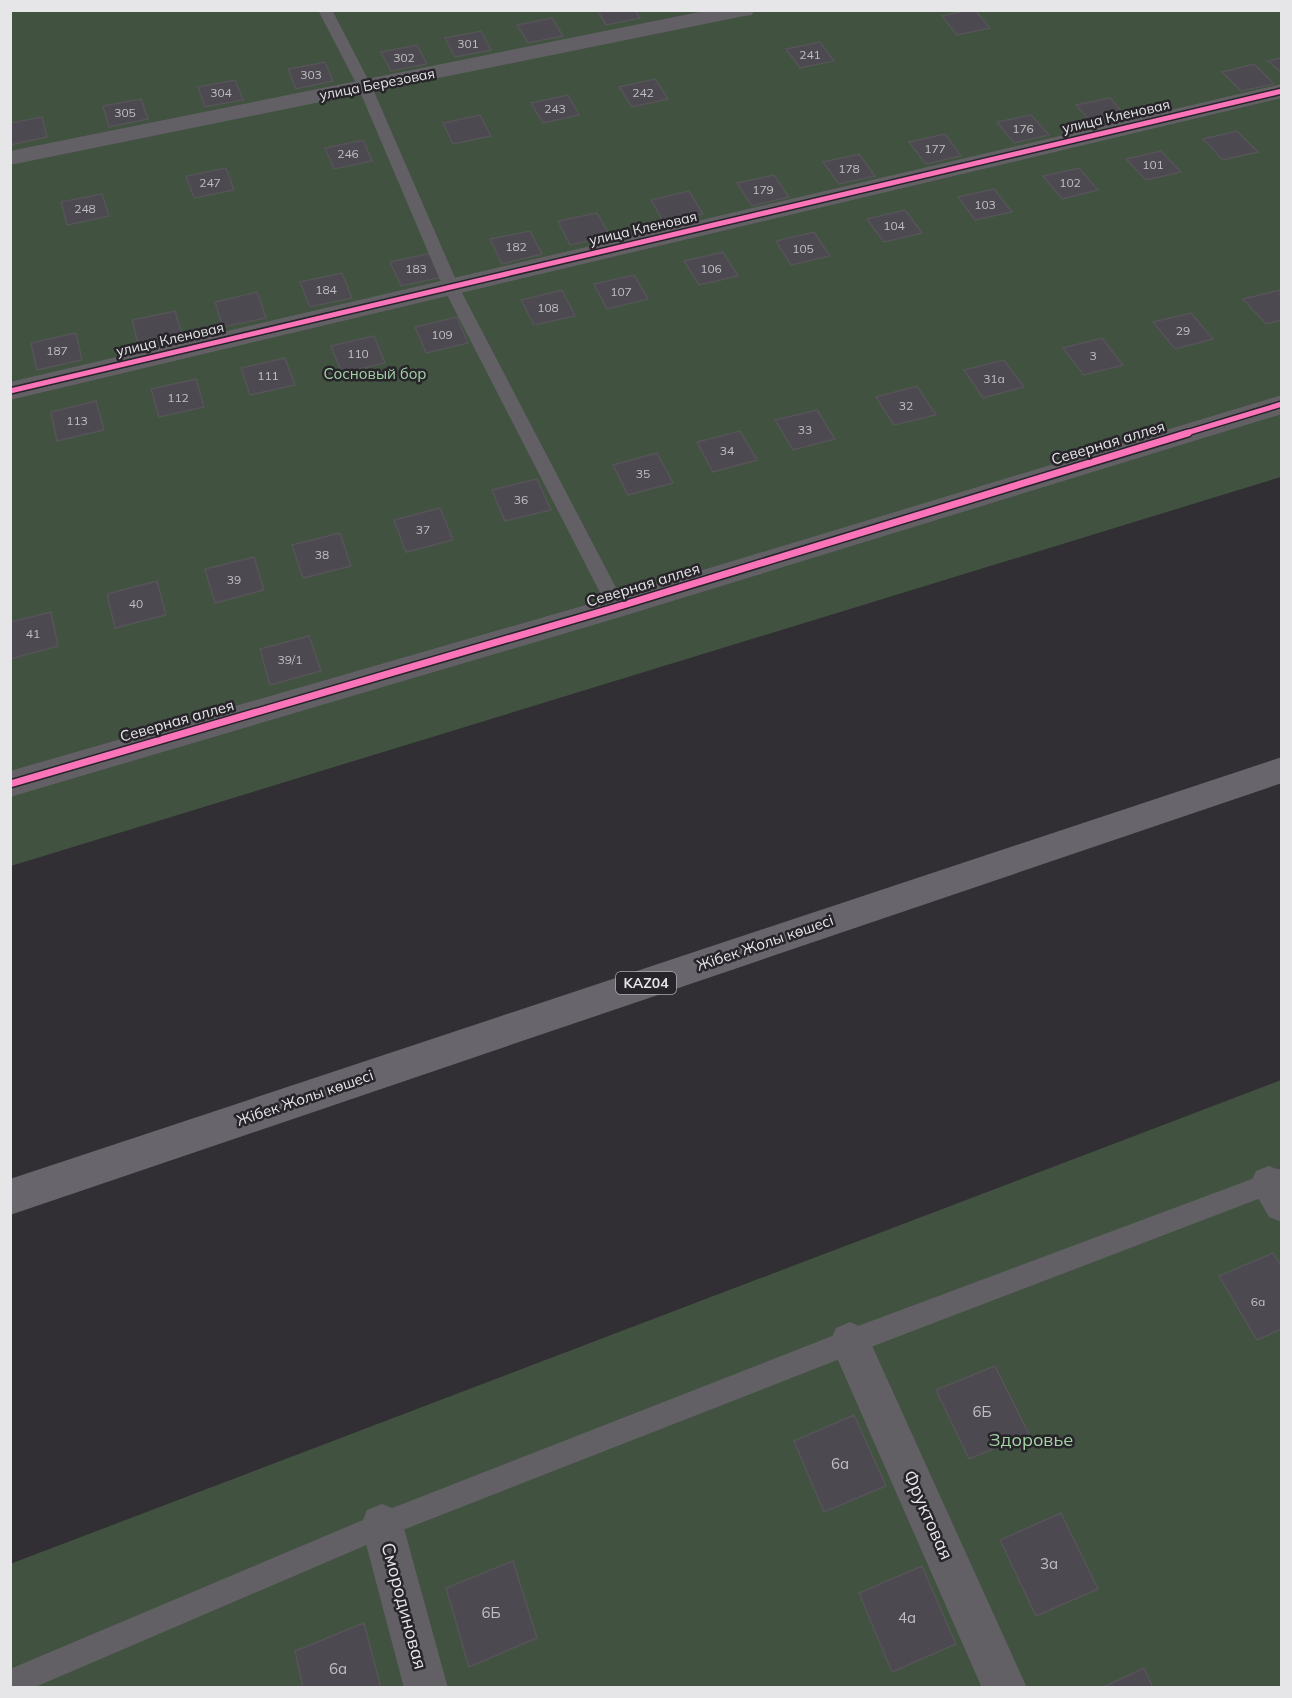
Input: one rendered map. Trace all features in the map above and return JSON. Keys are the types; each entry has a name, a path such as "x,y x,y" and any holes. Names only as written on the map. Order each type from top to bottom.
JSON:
{"highway":[{"name":"Жібек Жолы көшесі","path":"10,1197 1281,770"}],"street":[{"name":"улица Березовая","path":"10,158 744,10"},
{"name":"улица Кленовая","path":"10,391 1281,91"},
{"name":"Северная аллея","path":"10,784 617,608 1281,404"},
{"name":"Фруктовая","path":"850,1342 1005,1688"},
{"name":"Смородиновая","path":"382,1525 426,1688"}],"lane":[{"path":"325,10 365,87 451,287 617,608"},
{"path":"10,1683 382,1525 850,1342 1277,1189"}],"green space":[{"name":"Сосновый бор","path":"11,11 1281,11 1281,477 11,866"},
{"name":"Здоровье","path":"1281,1080 1281,1687 11,1687 10,1564"}],"building":[{"path":"597,10 635,10 640,18 606,25"},
{"path":"975,10 990,28 957,35 942,16"},
{"path":"552,18 563,36 528,43 517,25"},
{"path":"481,31 491,50 455,57 445,38"},
{"path":"820,42 834,61 800,68 786,49"},
{"path":"417,45 427,64 391,71 381,52"},
{"path":"1282,58 1282,73 1268,61"},
{"path":"325,62 333,81 296,89 288,69"},
{"path":"1254,64 1274,84 1241,91 1222,72"},
{"path":"655,79 668,99 632,107 619,87"},
{"path":"235,80 243,100 205,107 198,87"},
{"path":"568,95 579,115 543,123 531,103"},
{"path":"1110,98 1128,118 1094,126 1076,105"},
{"path":"141,99 148,119 109,127 103,106"},
{"path":"480,115 491,136 453,144 443,123"},
{"path":"1031,115 1049,135 1014,143 997,122"},
{"path":"42,117 47,137 10,145 10,123"},
{"path":"1237,131 1258,152 1223,160 1203,139"},
{"path":"945,134 961,156 926,164 909,142"},
{"path":"363,140 372,161 334,169 325,148"},
{"path":"1161,151 1181,172 1146,180 1126,159"},
{"path":"859,154 875,176 839,184 823,162"},
{"path":"226,168 234,190 194,198 186,176"},
{"path":"1079,168 1098,190 1062,199 1043,176"},
{"path":"774,175 789,197 752,206 737,183"},
{"path":"994,189 1012,212 975,220 958,197"},
{"path":"689,191 703,214 664,223 651,200"},
{"path":"102,194 109,216 67,225 61,202"},
{"path":"905,210 922,233 884,242 867,219"},
{"path":"597,213 610,236 570,245 558,221"},
{"path":"530,231 542,254 502,264 490,239"},
{"path":"814,232 830,256 791,265 776,241"},
{"path":"723,252 738,276 699,285 684,261"},
{"path":"431,253 442,277 401,286 390,262"},
{"path":"342,273 352,298 310,307 300,282"},
{"path":"634,275 648,299 607,309 594,284"},
{"path":"562,290 575,316 534,325 521,300"},
{"path":"1280,290 1282,320 1266,324 1243,299"},
{"path":"257,292 266,318 223,327 215,302"},
{"path":"175,311 183,337 139,347 132,320"},
{"path":"1191,313 1213,339 1175,349 1153,322"},
{"path":"457,317 468,343 426,353 415,327"},
{"path":"76,333 82,360 37,370 31,343"},
{"path":"374,336 385,363 342,373 331,346"},
{"path":"1102,338 1123,365 1084,375 1063,348"},
{"path":"285,358 295,385 250,395 241,368"},
{"path":"1004,360 1024,387 983,398 964,370"},
{"path":"196,379 204,407 159,417 151,389"},
{"path":"917,386 936,415 894,425 876,397"},
{"path":"96,401 104,430 57,441 51,412"},
{"path":"817,410 835,439 793,450 775,420"},
{"path":"740,431 757,460 713,472 697,442"},
{"path":"657,453 673,483 628,495 613,465"},
{"path":"537,479 551,510 505,521 492,490"},
{"path":"440,508 453,540 406,552 394,520"},
{"path":"340,533 351,566 303,578 292,545"},
{"path":"254,557 264,590 215,603 205,569"},
{"path":"157,581 166,615 115,628 107,594"},
{"path":"51,612 58,646 10,659 10,622"},
{"path":"309,636 321,671 270,685 260,649"},
{"path":"1273,1253 1282,1267 1282,1329 1257,1340 1219,1276"},
{"path":"995,1366 1029,1434 969,1459 936,1390"},
{"path":"854,1415 886,1486 824,1512 794,1441"},
{"path":"1061,1513 1098,1589 1036,1616 1000,1540"},
{"path":"513,1561 537,1638 469,1667 446,1588"},
{"path":"922,1566 956,1644 892,1672 859,1593"},
{"path":"364,1623 381,1688 303,1688 295,1651"},
{"path":"1144,1668 1153,1688 1101,1688"}],"cycle path":[{"path":"10,391 1282,91"},
{"path":"10,784 617,607 1282,404"}]}
